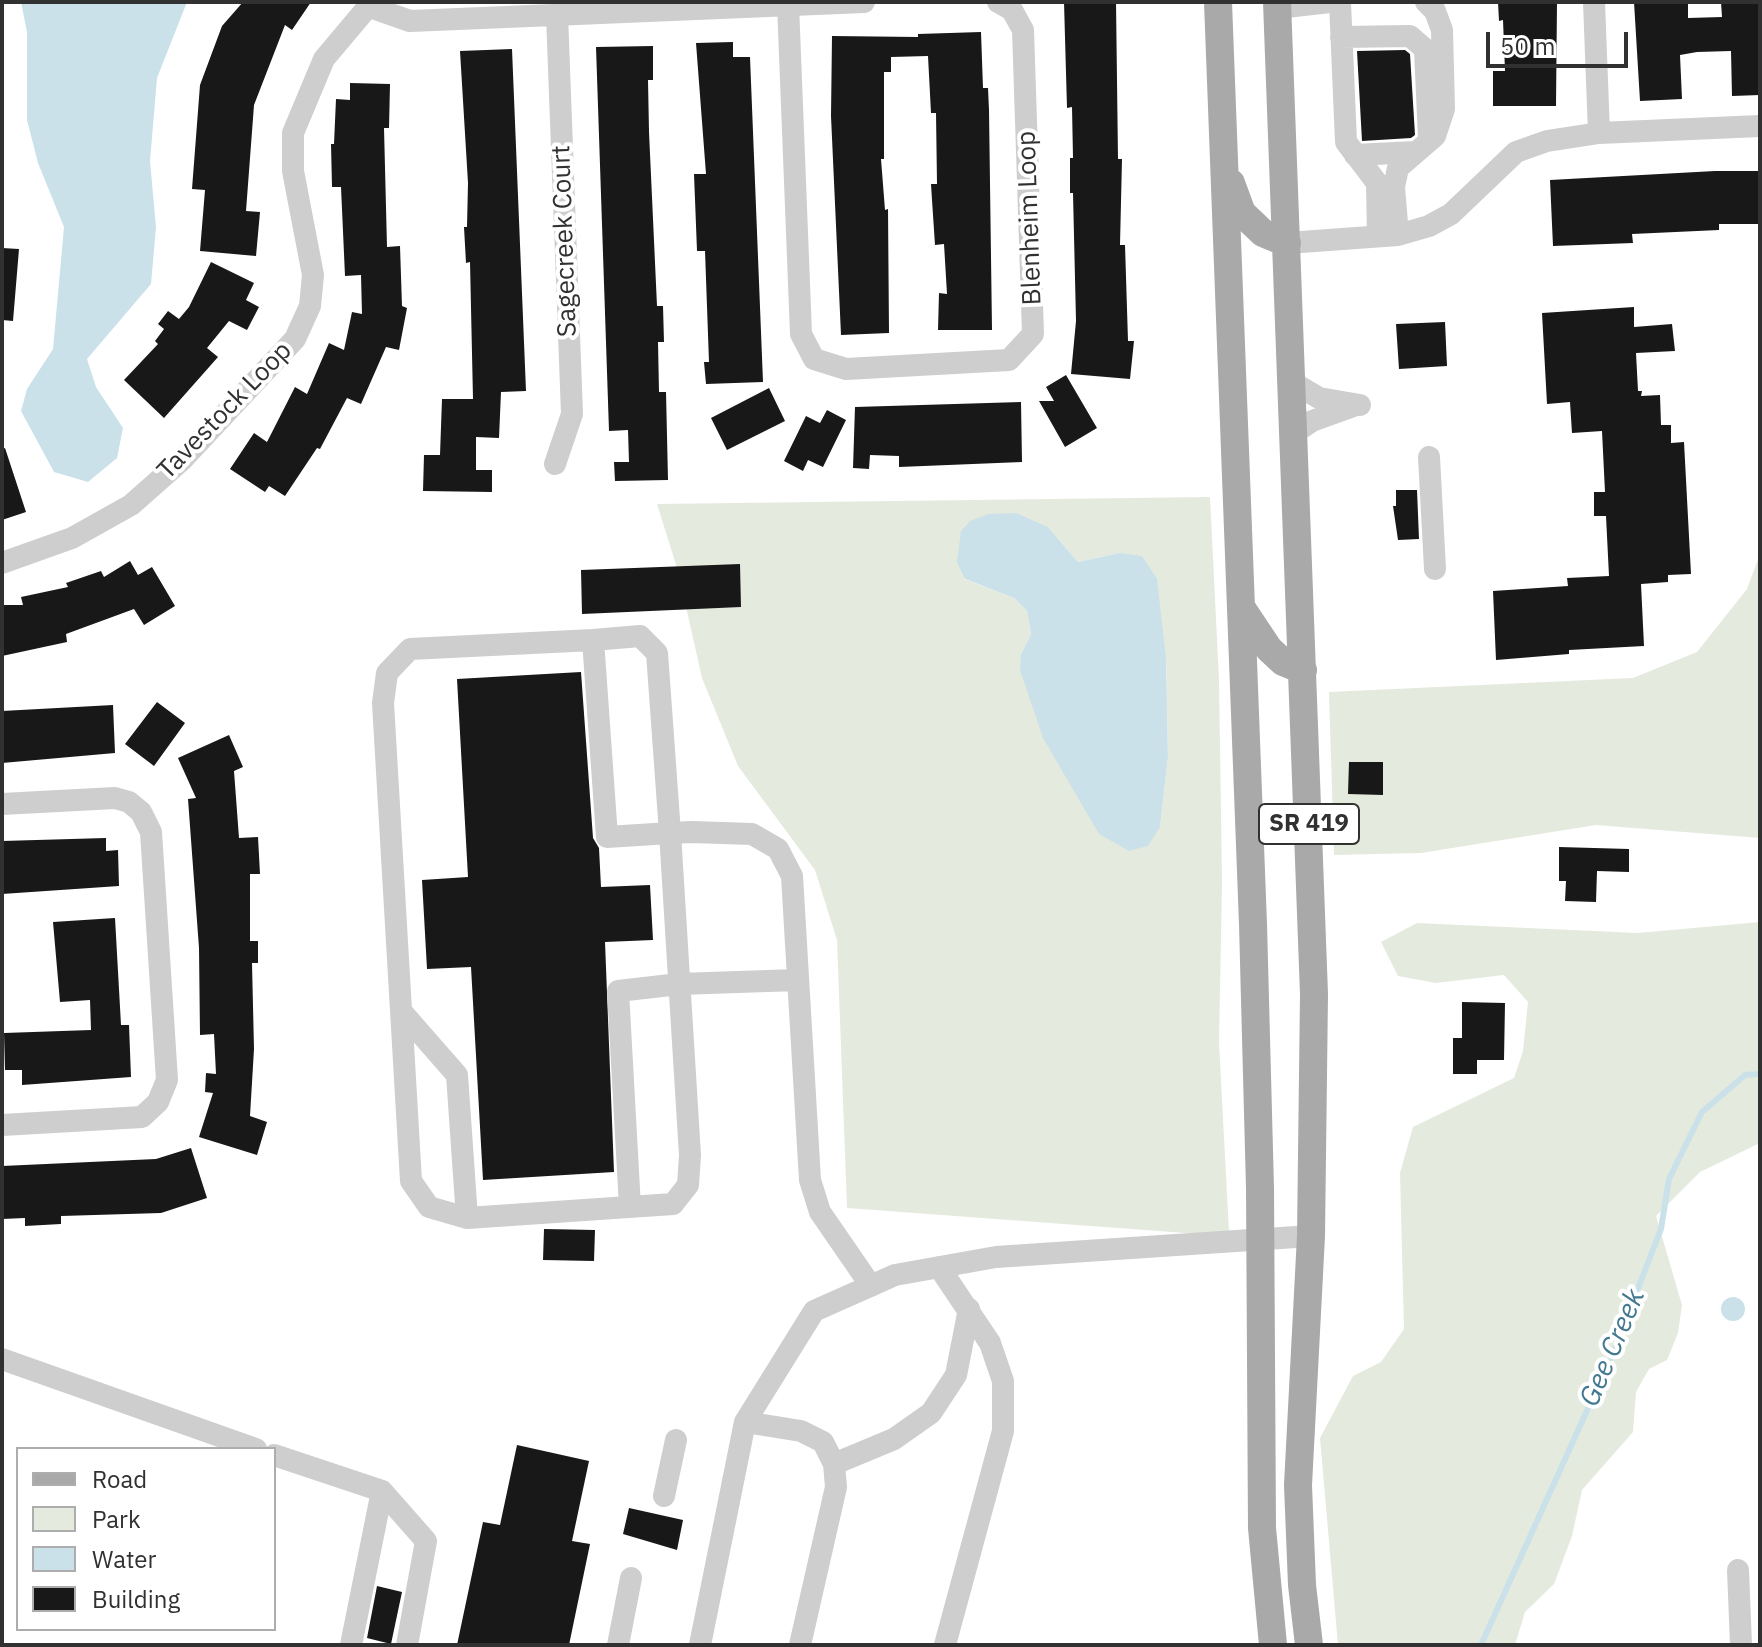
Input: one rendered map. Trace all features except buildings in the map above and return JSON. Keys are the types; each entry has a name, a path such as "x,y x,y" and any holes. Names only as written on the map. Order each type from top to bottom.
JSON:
{"main road":[{"name":"SR 419","path":"1218,2 1261,1241 1262,1528 1273,1645"},
{"name":"SR 419","path":"1277,5 1314,994 1311,1236 1298,1485 1302,1585 1309,1645"},
{"path":"1224,168 1242,213 1263,233 1287,243"},
{"path":"1240,606 1269,649 1283,662 1303,670"}],"street":[{"path":"371,4 410,21 864,2"},
{"name":"Blenheim Loop","path":"788,4 801,334 814,359 846,369 1009,360 1033,334 1023,30 1012,10 998,2"},
{"path":"1277,5 1330,2"},
{"path":"1340,2 1346,142 1377,183 1388,235"},
{"path":"1388,235 1398,168 1435,136 1444,109 1442,30 1435,11 1426,2"},
{"path":"1594,2 1599,133"},
{"name":"Tavestock Loop","path":"2,563 72,538 131,505 182,460 295,339 310,306 313,275 293,171 293,133 324,59 371,4"},
{"name":"Sagecreek Court","path":"555,464 572,414 557,15"},
{"path":"1341,37 1410,36 1425,49 1422,147"},
{"path":"1287,243 1388,235 1429,226 1451,214 1516,152 1547,141 1599,133 1760,126"},
{"path":"1355,155 1422,147"},
{"path":"1292,382 1319,398 1360,405 1324,415 1294,433"},
{"path":"1435,457 1441,569"},
{"path":"640,636 657,653 670,833 690,1155 688,1185 673,1204 467,1218 429,1207 411,1181 383,703 387,673 410,649 640,636"},
{"path":"593,640 607,837 670,833 752,834 778,849 792,876 810,1180 820,1212 871,1286"},
{"path":"2,804 115,798 129,802 141,812 151,832 167,1080 158,1102 142,1117 2,1125"},
{"path":"630,1207 618,991 679,984 797,980"},
{"path":"401,1011 457,1075 467,1218"},
{"path":"700,1645 745,1422 814,1311 895,1275 996,1257 1311,1236"},
{"path":"939,1267 990,1343 1003,1381 1003,1431 945,1645"},
{"path":"834,1464 894,1439 931,1413 956,1375 969,1309"},
{"path":"2,1359 250,1447"},
{"path":"745,1422 801,1431 823,1442 834,1464 836,1487 800,1645"},
{"path":"664,1496 676,1440"},
{"path":"276,1456 382,1491 426,1541 407,1645"},
{"path":"351,1645 382,1491"},
{"path":"1738,1570 1741,1645"},
{"path":"618,1645 631,1578"}],"green space":[{"path":"1210,497 1219,680 1222,882 1219,1043 1229,1232 1199,1234 847,1208 837,940 815,870 738,766 702,678 678,571 657,504","holes":["1048,527 1078,562 1119,553 1166,658 1168,757 1160,827 1021,654 1031,634 1027,611 1014,598 964,579"]},
{"path":"1760,554 1760,838 1596,825 1421,853 1334,855 1329,692 1633,678 1697,652 1747,589"},
{"path":"1760,922 1760,1143 1700,1172 1656,1216 1682,1305 1678,1333 1667,1360 1649,1369 1636,1392 1633,1432 1582,1490 1572,1536 1554,1584 1525,1612 1515,1645 1338,1645 1320,1438 1353,1376 1381,1362 1404,1329 1400,1173 1413,1127 1514,1078 1523,1051 1528,1002 1504,975 1436,983 1398,976 1381,942 1417,923 1638,933"}],"water":[{"path":"21,2 187,2 157,78 150,161 156,227 151,284 87,359 96,387 123,428 117,458 88,482 54,472 21,411 27,389 53,349 64,227 38,163 27,120 27,32"},
{"path":"1016,513 1048,527 1078,562 1119,553 1142,556 1157,579 1166,658 1168,757 1160,827 1148,846 1129,851 1099,834 1043,738 1020,670 1021,654 1031,634 1027,611 1014,598 965,579 957,562 961,531 970,521 988,514"},
{"path":"1733,1297 1744,1304 1745,1309 1738,1320 1733,1321 1722,1314 1721,1309 1728,1298"}],"waterway":[{"name":"Gee Creek","path":"1481,1645 1613,1353 1661,1229 1669,1179 1702,1112 1745,1075 1760,1074"}]}
